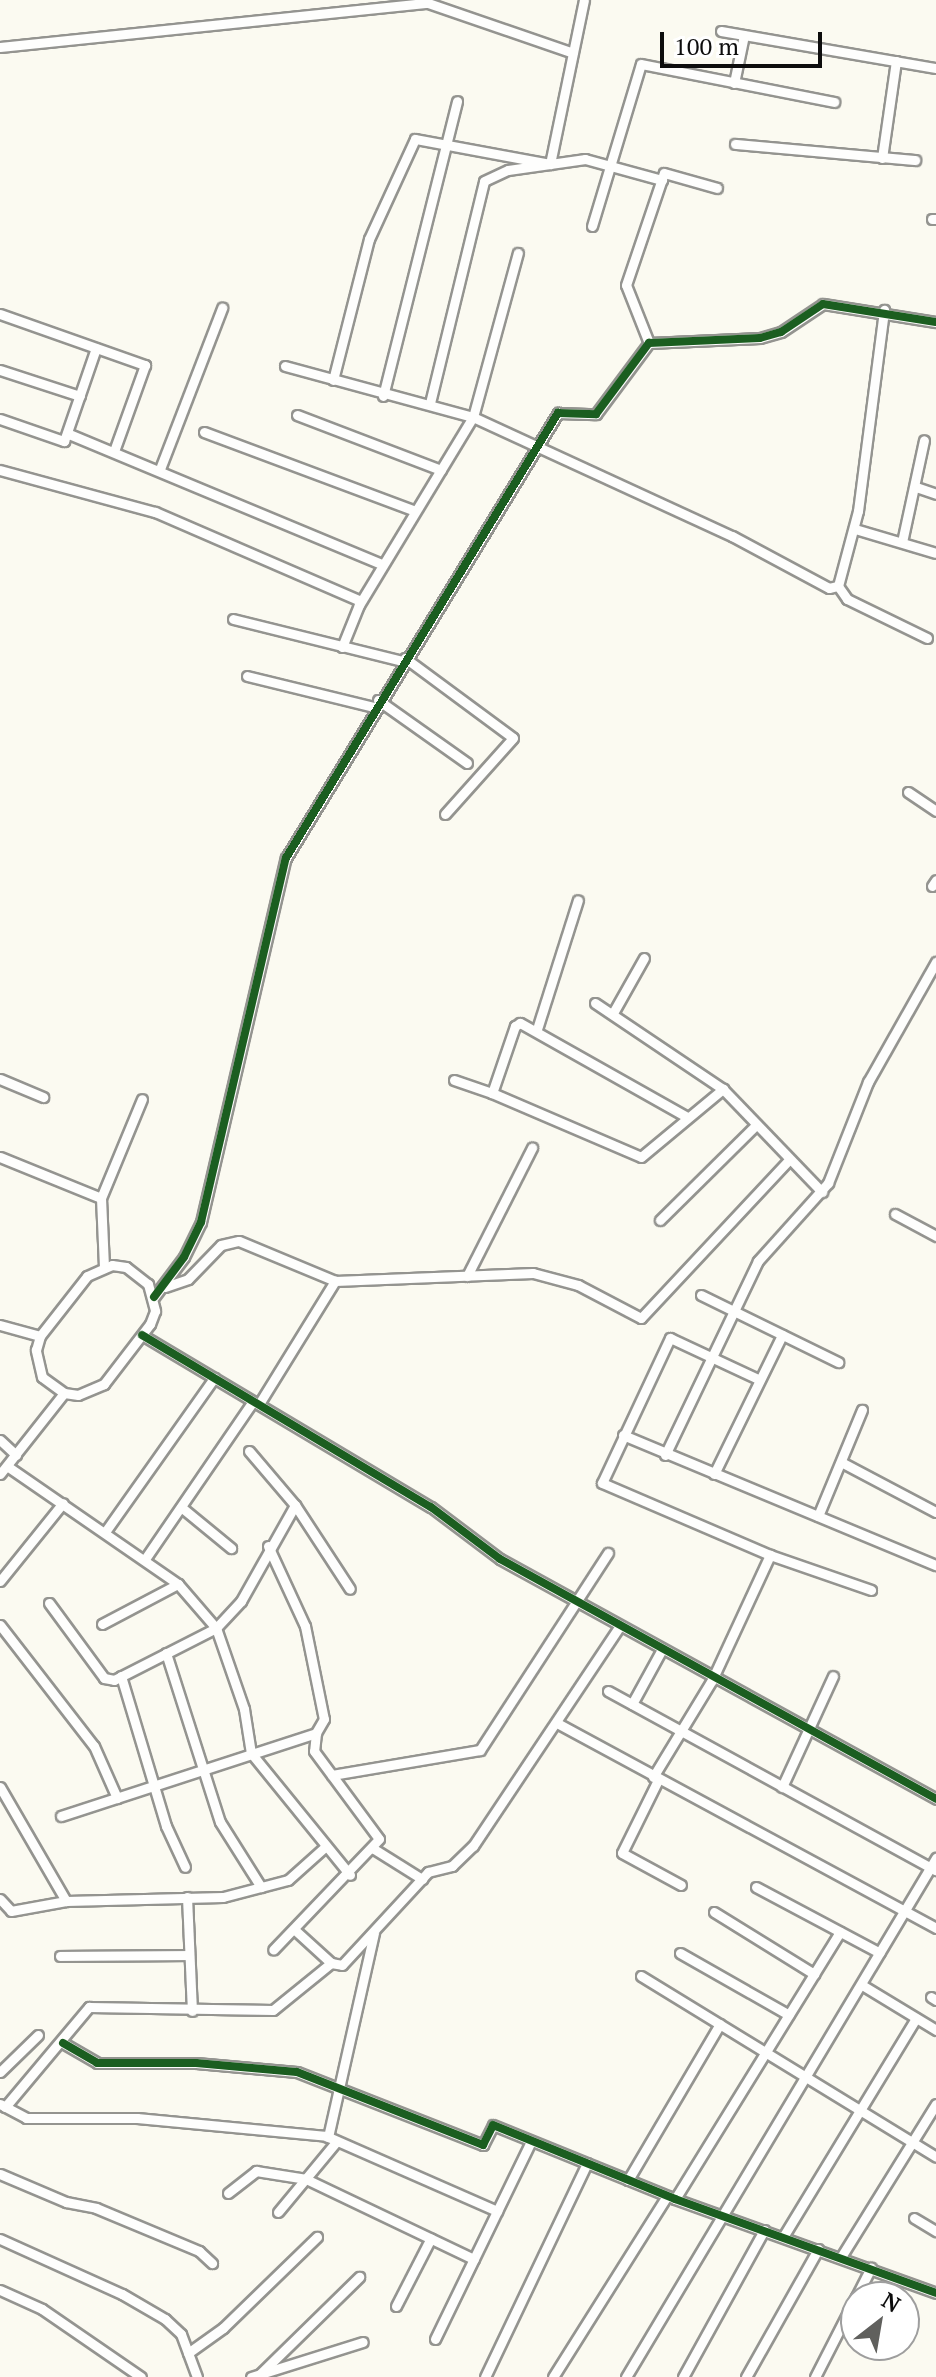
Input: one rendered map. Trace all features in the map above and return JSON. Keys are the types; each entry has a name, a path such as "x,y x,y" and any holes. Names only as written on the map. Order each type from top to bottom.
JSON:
{"street":[{"path":"550,164 584,0"},
{"path":"0,47 428,3 573,53"},
{"path":"721,31 936,68"},
{"path":"734,83 744,35"},
{"path":"882,158 896,61"},
{"path":"592,226 641,64 834,102"},
{"path":"383,396 423,221 457,101"},
{"path":"333,380 369,239 415,139 550,164"},
{"path":"735,144 915,160"},
{"path":"430,403 484,181 508,170 585,159 610,163 662,180"},
{"path":"649,343 626,285 662,180 668,173 717,188"},
{"path":"342,647 361,601 382,564 473,417 518,253"},
{"path":"649,343 760,338 781,332 823,304 884,310 936,322"},
{"path":"160,469 222,308"},
{"path":"838,586 855,529 884,310"},
{"path":"0,314 145,365 114,451"},
{"path":"154,1297 139,1274 126,1267 104,1267 87,1276 40,1336 36,1350 42,1377 64,1393 78,1395 104,1384 150,1324 154,1297 165,1287 201,1222 279,877 376,703 558,413 596,414 649,343"},
{"path":"0,419 58,442 69,434 96,348"},
{"path":"285,366 383,396 430,403 473,417 732,536 829,588 838,586"},
{"path":"0,370 80,396"},
{"path":"297,415 441,470"},
{"path":"204,432 415,511"},
{"path":"69,434 160,469 382,564"},
{"path":"902,542 924,440"},
{"path":"0,470 155,512 361,601"},
{"path":"916,487 936,494"},
{"path":"855,529 936,553"},
{"path":"838,586 847,599 927,638"},
{"path":"233,619 404,660 513,738 445,814"},
{"path":"247,676 376,703 467,763"},
{"path":"908,792 936,811"},
{"path":"537,1029 578,900"},
{"path":"613,1013 644,958"},
{"path":"665,1455 758,1261 822,1192 868,1082 936,962"},
{"path":"595,1003 723,1089 822,1192"},
{"path":"492,1093 515,1026 537,1029 687,1117"},
{"path":"0,1079 43,1097"},
{"path":"454,1080 492,1093 641,1157 723,1089"},
{"path":"104,1267 101,1198 142,1099"},
{"path":"660,1220 756,1125"},
{"path":"467,1276 532,1148"},
{"path":"0,1157 101,1198"},
{"path":"165,1287 188,1279 221,1245 239,1241 335,1281 533,1273 554,1277 641,1318 789,1160"},
{"path":"895,1214 936,1236"},
{"path":"145,1559 256,1403 335,1281"},
{"path":"701,1295 838,1362"},
{"path":"0,1325 40,1336"},
{"path":"142,1335 431,1507 474,1542 576,1604 936,1799"},
{"path":"714,1474 782,1335"},
{"path":"758,1379 670,1338 604,1477 607,1488 770,1555 871,1590"},
{"path":"105,1532 214,1378"},
{"path":"64,1393 4,1470 63,1503 145,1559 178,1584 216,1628 244,1709 251,1753 350,1875"},
{"path":"818,1516 862,1410"},
{"path":"623,1435 936,1565"},
{"path":"0,1440 16,1455"},
{"path":"249,1451 295,1505 350,1589"},
{"path":"841,1462 936,1512"},
{"path":"0,1581 63,1503"},
{"path":"49,1603 104,1678 121,1676 216,1628 241,1601 268,1546 295,1505"},
{"path":"181,1507 231,1548"},
{"path":"268,1546 305,1626 324,1719 316,1733 314,1751 376,1833 374,1849 296,1931 273,1950"},
{"path":"332,1775 480,1750 608,1553"},
{"path":"681,1885 622,1853 655,1778 712,1680 770,1555"},
{"path":"102,1624 178,1584"},
{"path":"0,1625 94,1746 117,1798"},
{"path":"296,1931 331,1963 342,1965 428,1872 452,1866 473,1846 619,1627"},
{"path":"632,1704 661,1651"},
{"path":"166,1653 220,1822 261,1887"},
{"path":"121,1676 153,1784 185,1867"},
{"path":"782,1787 833,1676"},
{"path":"608,1691 782,1787 934,1865 726,2217 626,2377"},
{"path":"557,1723 936,1928"},
{"path":"61,1816 200,1767 316,1733"},
{"path":"0,1787 66,1901"},
{"path":"0,1899 11,1911 66,1901 223,1897 295,1876 326,1846"},
{"path":"374,1849 422,1879"},
{"path":"756,1887 880,1953"},
{"path":"187,1897 192,2011"},
{"path":"714,1912 814,1974"},
{"path":"278,2212 306,2179 333,2139 340,2087 375,1930"},
{"path":"553,2377 766,2052 840,1932"},
{"path":"680,1953 789,2015"},
{"path":"60,1956 189,1955"},
{"path":"331,1963 273,2010 89,2007 63,2043 2,2106 26,2118 137,2118 333,2139 497,2211"},
{"path":"641,1976 936,2157"},
{"path":"862,1985 936,2030"},
{"path":"783,2237 916,2018"},
{"path":"628,2180 720,2024"},
{"path":"0,2072 38,2035"},
{"path":"63,2043 97,2063 196,2063 297,2072 483,2145 493,2125 671,2197 936,2293"},
{"path":"841,2257 936,2104"},
{"path":"435,2339 531,2141"},
{"path":"485,2377 587,2163"},
{"path":"228,2193 256,2171 306,2179 474,2259"},
{"path":"0,2174 199,2251 212,2263"},
{"path":"914,2218 936,2231"},
{"path":"683,2377 764,2230"},
{"path":"188,2353 223,2328 317,2237"},
{"path":"396,2306 431,2238"},
{"path":"0,2239 122,2294 165,2319 181,2334 197,2377"},
{"path":"746,2377 818,2249"},
{"path":"864,2281 871,2268"},
{"path":"256,2376 359,2277"},
{"path":"0,2290 42,2309 141,2377"},
{"path":"815,2377 840,2328"},
{"path":"256,2376 363,2342"}],"cycle path":[{"path":"154,1297 184,1257 201,1222 286,858 558,413 596,414 649,343 760,338 781,332 823,304 936,322"},
{"path":"142,1335 431,1507 500,1559 936,1799"},
{"path":"63,2043 97,2063 196,2063 297,2072 483,2145 493,2125 675,2199 936,2293"}]}
